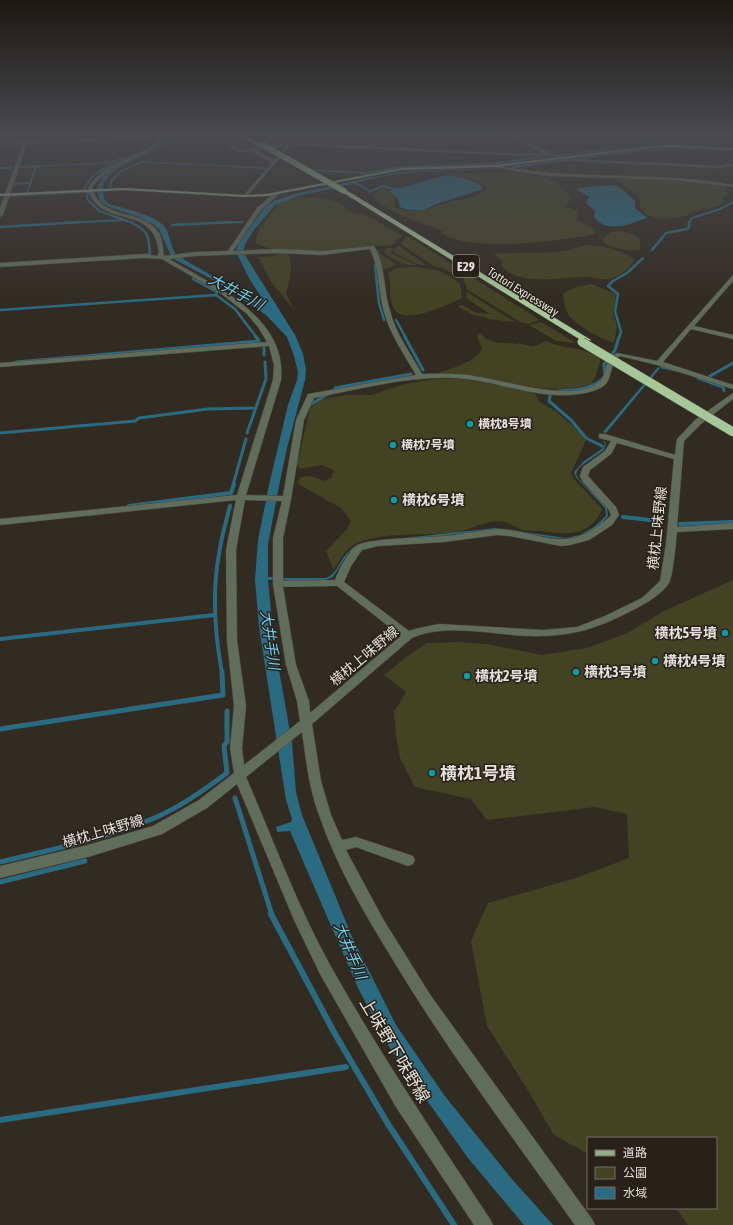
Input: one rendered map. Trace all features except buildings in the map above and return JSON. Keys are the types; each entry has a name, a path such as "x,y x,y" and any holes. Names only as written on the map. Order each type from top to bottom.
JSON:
{"highway":[{"name":"Tottori Expressway","path":"341,191 733,432"},
{"name":"Tottori Expressway","path":"585,341 733,426"}],"main road":[{"path":"0,194 67,191"},
{"path":"179,191 246,196 276,194 290,191"}],"street":[{"path":"0,214 8,191"},
{"path":"92,191 95,201 101,206 143,222 149,226 156,234 162,253 160,256 164,258"},
{"path":"246,196 250,191"},
{"path":"229,253 259,209 276,194"},
{"path":"0,265 143,256 164,258 188,254 278,252 322,253 372,247 380,264 387,312 392,325 420,376"},
{"name":"上味野下味野線","path":"164,258 224,291 244,307 258,322 274,351 278,365 277,380 241,497 231,550 232,640 240,706 236,748 240,776 301,920 325,969 402,1101 484,1225"},
{"path":"659,363 733,277"},
{"path":"690,328 733,337"},
{"path":"0,365 270,344"},
{"path":"586,1225 426,1001 378,922 338,847 325,815 315,781 303,701 291,666 278,584 278,538 287,499 300,420 311,396 420,376 450,375 533,389 568,393 584,392 596,387 606,380 609,362 619,354 659,363 733,387"},
{"name":"横枕上味野線","path":"0,872 88,851 157,830 203,804 307,722 408,636 418,631 439,627 543,633 578,630 609,618 645,600 665,582 672,530 680,441 698,422 732,397"},
{"path":"602,436 678,458"},
{"path":"339,583 346,566 359,548 378,543 444,539 497,532 510,533 561,543 586,538 609,523 615,515 613,509 584,476 586,469 608,452 615,440"},
{"path":"0,522 241,497 287,499"},
{"path":"672,530 733,526"},
{"path":"278,584 339,583 408,636"},
{"path":"338,847 356,842 408,860"}],"green space":[{"path":"379,191 387,191 395,195 395,207 403,210 417,211 469,198 484,191 565,191 572,198 565,206 577,211 577,221 586,224 595,230 595,234 561,240 516,244 472,243 454,239 442,233 442,231 396,213 379,202 372,195"},
{"path":"632,191 727,191 728,194 722,199 724,203 692,212 685,216 671,218 655,218 647,215 639,204 641,198"},
{"path":"295,197 318,198 334,201 342,204 349,211 370,217 403,236 397,239 396,242 390,246 300,251 267,248 255,242 260,227 276,207 280,203"},
{"path":"621,231 634,235 640,240 640,250 625,250 607,245 603,242 604,238 611,232"},
{"path":"405,237 409,237 540,320 528,324 520,322 468,290 463,278 442,268 434,266 401,244"},
{"path":"585,245 611,249 624,253 635,260 623,272 608,279 584,277 528,279 509,272 502,266 502,260 493,254 562,251"},
{"path":"399,246 426,265 419,265 393,252 394,249"},
{"path":"386,248 393,248 391,253 417,265 408,265 395,260 384,253"},
{"path":"376,250 380,250 379,253 397,265 383,270"},
{"path":"278,253 288,253 290,258 291,273 286,293 294,310 272,283 258,257 275,256"},
{"path":"415,267 434,270 449,276 460,284 462,298 426,313 406,315 398,313 393,307 392,303 388,273 397,268"},
{"path":"591,284 616,294 613,313 617,326 614,343 603,339 582,327 571,318 567,312 563,293 577,287"},
{"path":"467,292 515,322 487,319 486,317 473,315 459,307 459,305 463,305 476,313 490,314 466,298"},
{"path":"541,322 576,343 556,341 529,325"},
{"path":"480,333 488,340 519,343 533,347 546,341 594,354 601,358 596,375 591,384 573,388 555,389 535,387 474,377 435,374 468,362 479,354 482,349 477,336"},
{"path":"435,379 460,379 531,391 536,395 540,402 557,412 586,440 571,473 574,479 602,509 591,525 576,532 559,533 528,531 522,530 507,523 493,521 458,532 379,537 351,546 333,569 326,551 347,529 351,521 341,508 298,484 300,477 310,476 325,481 331,478 334,470 322,465 300,469 297,465 310,408 322,399 346,395 371,395 404,384"},
{"path":"733,580 733,1225 688,1225 677,1209 717,1209 717,1137 587,1137 587,1153 554,1135 487,1026 471,941 488,903 576,878 629,858 627,814 595,807 487,820 471,799 415,787 400,758 396,735 394,712 406,692 384,675 427,643 456,642 486,644 542,655 587,648 627,633 664,611"}],"water":[{"name":"大井手川","path":"99,191 103,191 105,199 109,204 149,216 157,220 166,229 176,255 256,301 262,298 250,280 236,252 238,244 265,207 274,201 307,191 321,191 298,196 275,205 254,230 245,244 243,252 295,335 303,354 306,370 305,380 287,448 268,544 268,577 276,577 276,580 268,580 274,642 292,743 296,792 302,815 353,939 396,1025 444,1095 511,1178 553,1225 524,1225 468,1158 391,1050 358,988 290,831 277,832 276,827 291,822 292,819 286,800 259,627 255,580 258,540 269,485 288,405 297,380 298,372 287,337 266,315 217,282 172,258 159,229 154,225 139,217 109,207 100,201"},
{"path":"389,191 476,191 436,204 424,210 408,210 400,207 398,198"},
{"path":"580,191 624,191 635,201 635,208 647,218 627,225 613,227 606,225 594,217 595,211 586,203 589,197"},
{"path":"658,367 660,368 606,433 603,432"},
{"path":"602,440 606,443 604,450 581,466 576,474 578,478 607,508 608,516 597,528 584,535 567,538 580,535 594,527 606,516 605,508 576,477 574,472 584,461 603,448 605,444"},
{"path":"496,528 565,538 496,529 356,547 349,552 358,545 367,542"},
{"path":"349,552 333,577 321,582 282,582 284,578 326,578 336,570"}],"waterway":[{"path":"10,196 87,192"},
{"path":"88,192 87,199 99,211 132,223"},
{"path":"689,223 692,218 720,209 733,202"},
{"path":"69,223 123,220"},
{"path":"69,223 81,222"},
{"path":"217,223 233,222"},
{"path":"217,223 242,222"},
{"path":"64,223 69,223"},
{"path":"0,227 69,223"},
{"path":"132,223 141,228 148,238 150,254 144,255"},
{"path":"210,223 217,223"},
{"path":"172,225 217,223"},
{"path":"652,250 666,233 687,229 689,227 689,223"},
{"path":"619,338 621,332 615,311 618,294 608,286 613,281 627,273 643,258"},
{"path":"375,265 379,303 384,320"},
{"name":"大井手川","path":"195,278 193,279 217,292 216,295"},
{"name":"大井手川","path":"0,310 216,295"},
{"name":"大井手川","path":"216,295 235,309 257,338"},
{"path":"396,320 406,338"},
{"path":"16,362 259,341 256,337"},
{"path":"405,337 423,370"},
{"path":"558,391 590,387 600,381 605,376 604,364 615,350 619,337"},
{"path":"264,348 264,355"},
{"path":"256,408 266,379 265,362"},
{"path":"710,376 733,363"},
{"path":"662,367 675,370"},
{"path":"335,388 411,374"},
{"path":"698,378 723,387 724,391"},
{"path":"308,406 328,394"},
{"path":"550,396 549,401 571,420 586,438 602,446"},
{"path":"0,433 135,421 139,418 208,409 256,408"},
{"path":"247,433 256,408"},
{"path":"233,485 246,439"},
{"path":"129,506 231,493 234,484"},
{"path":"222,673 216,629 215,598 217,568 221,542 230,506"},
{"path":"623,517 659,521"},
{"path":"680,524 733,522"},
{"path":"0,639 214,615"},
{"path":"0,729 223,695 222,672"},
{"path":"0,862 77,844 115,832 152,819 182,804 227,773 224,746 227,742 227,711"},
{"path":"235,798 272,915"},
{"path":"0,882 85,861"},
{"path":"271,914 335,1034 388,1124 454,1225"},
{"path":"0,1120 346,1067"}],"place":[{"name":"横枕8号墳","path":"470,424"},
{"name":"横枕7号墳","path":"393,445"},
{"name":"横枕6号墳","path":"394,500"},
{"name":"横枕5号墳","path":"725,633"},
{"name":"横枕4号墳","path":"655,661"},
{"name":"横枕3号墳","path":"576,672"},
{"name":"横枕2号墳","path":"467,676"},
{"name":"横枕1号墳","path":"432,773"}]}
